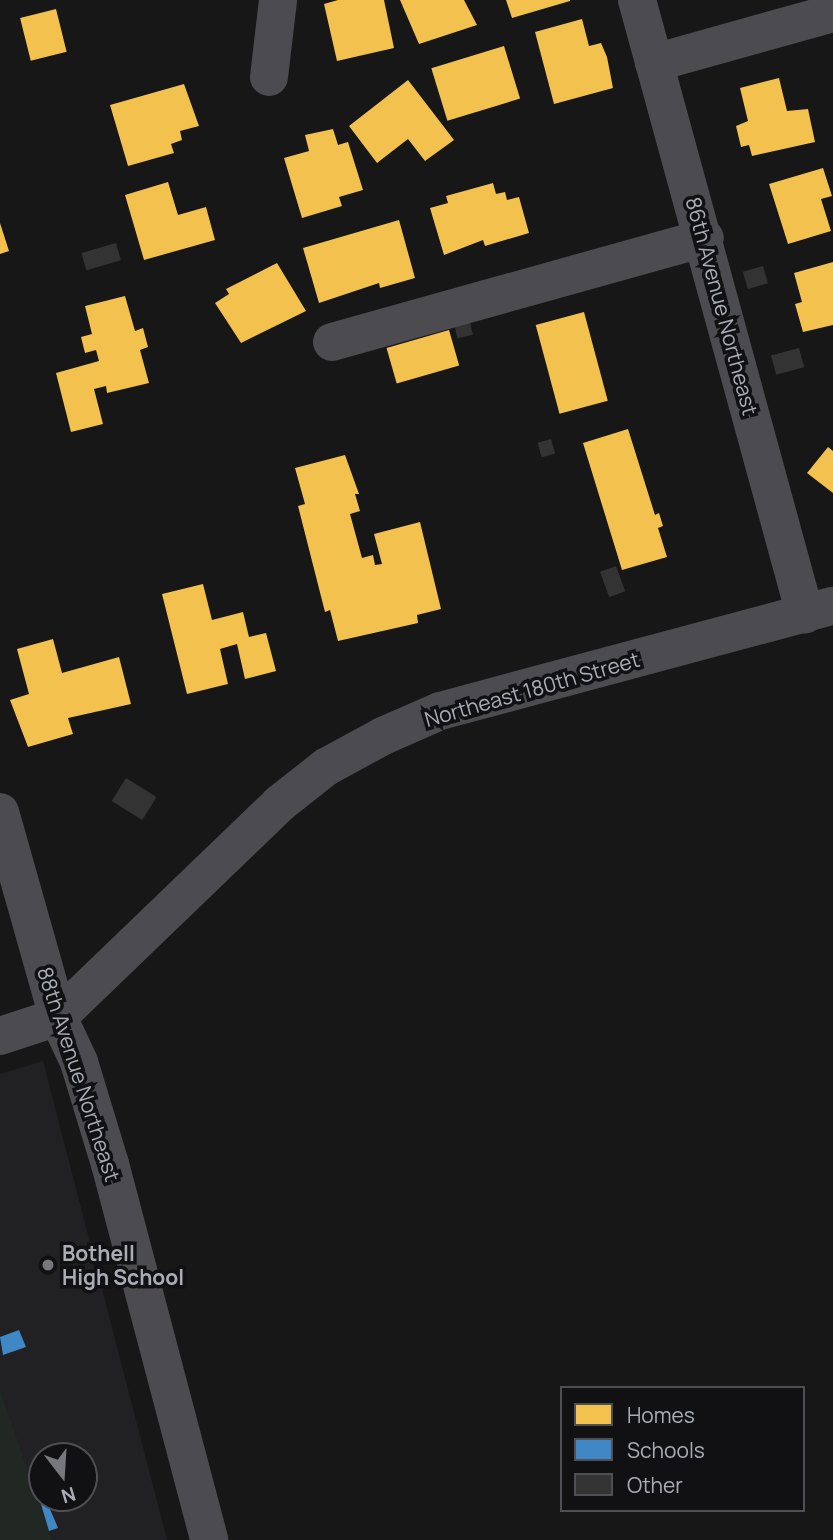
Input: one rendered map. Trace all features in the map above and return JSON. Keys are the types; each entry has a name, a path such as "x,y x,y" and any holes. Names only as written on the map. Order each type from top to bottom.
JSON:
{"street":[{"path":"269,77 278,0"},
{"name":"86th Avenue Northeast","path":"637,0 705,238 819,610"},
{"path":"654,63 833,13"},
{"path":"332,342 705,238"},
{"name":"Northeast 180th Street","path":"0,1036 58,1017 279,804 326,767 440,711 819,610"},
{"name":"88th Avenue Northeast","path":"0,811 58,1017 79,1062 110,1164 209,1540"}],"shaded area":[{"name":"Bothell High School","path":"43,1061 167,1540 0,1540 0,1074"},
{"path":"0,1390 28,1471 28,1512 42,1512 52,1540 0,1540"}],"building: Homes":[{"path":"338,0 384,0 394,48 337,61 324,4"},
{"path":"400,0 464,0 477,25 419,44"},
{"path":"506,0 570,0 570,1 512,18"},
{"path":"56,9 67,52 31,61 20,18"},
{"path":"582,19 589,46 601,43 607,57 613,88 554,104 535,32"},
{"path":"504,46 520,99 447,121 431,68"},
{"path":"779,78 787,111 808,109 815,142 752,156 749,145 741,147 736,126 748,121 740,88"},
{"path":"408,80 454,140 425,161 408,139 377,163 349,126"},
{"path":"184,84 199,126 180,131 182,140 171,144 174,153 128,166 110,105"},
{"path":"333,129 338,145 348,142 363,190 339,197 342,206 302,218 284,158 309,151 305,135"},
{"path":"823,168 832,196 821,199 831,231 788,244 769,184"},
{"path":"168,182 178,215 206,207 215,240 144,260 125,195"},
{"path":"493,183 496,194 505,192 507,200 519,197 529,233 485,246 483,240 444,255 430,208 448,203 446,196"},
{"path":"399,220 415,278 380,288 379,283 319,303 303,248"},
{"path":"0,223 9,251 0,254"},
{"path":"833,262 833,325 803,332 795,304 802,302 794,273"},
{"path":"277,263 306,311 241,343 215,303 229,294 226,289"},
{"path":"125,296 135,331 143,328 148,347 140,350 149,383 107,393 106,386 94,389 103,424 71,432 56,373 99,361 96,350 85,353 81,337 92,334 85,306"},
{"path":"584,312 608,401 560,414 536,325"},
{"path":"449,330 459,366 397,383 387,348"},
{"path":"628,429 655,515 659,513 663,526 658,528 667,557 622,570 583,443"},
{"path":"828,447 833,451 833,493 807,473"},
{"path":"345,455 359,494 355,494 360,511 350,514 362,558 373,555 375,565 382,564 374,534 420,522 441,609 417,615 418,623 338,641 330,610 325,612 298,506 305,504 295,468"},
{"path":"203,584 212,620 243,612 249,637 266,633 276,671 245,679 237,644 220,649 228,684 187,694 162,594"},
{"path":"53,639 62,673 119,657 131,704 68,718 73,734 28,747 10,700 29,694 17,649"}],"building: Schools":[{"path":"19,1330 26,1347 3,1355 0,1337"},
{"path":"43,1512 51,1512 58,1528 49,1531"}],"building: Other":[{"path":"116,243 121,260 86,270 81,253"},
{"path":"763,266 768,283 748,289 743,272"},
{"path":"470,322 473,335 457,338 454,326"},
{"path":"799,348 804,367 776,375 771,356"},
{"path":"551,439 555,453 542,457 538,443"},
{"path":"616,566 625,591 609,597 600,572"},
{"path":"126,778 157,797 142,820 112,801"}],"place":[{"name":"Bothell High School","path":"48,1265"}]}
